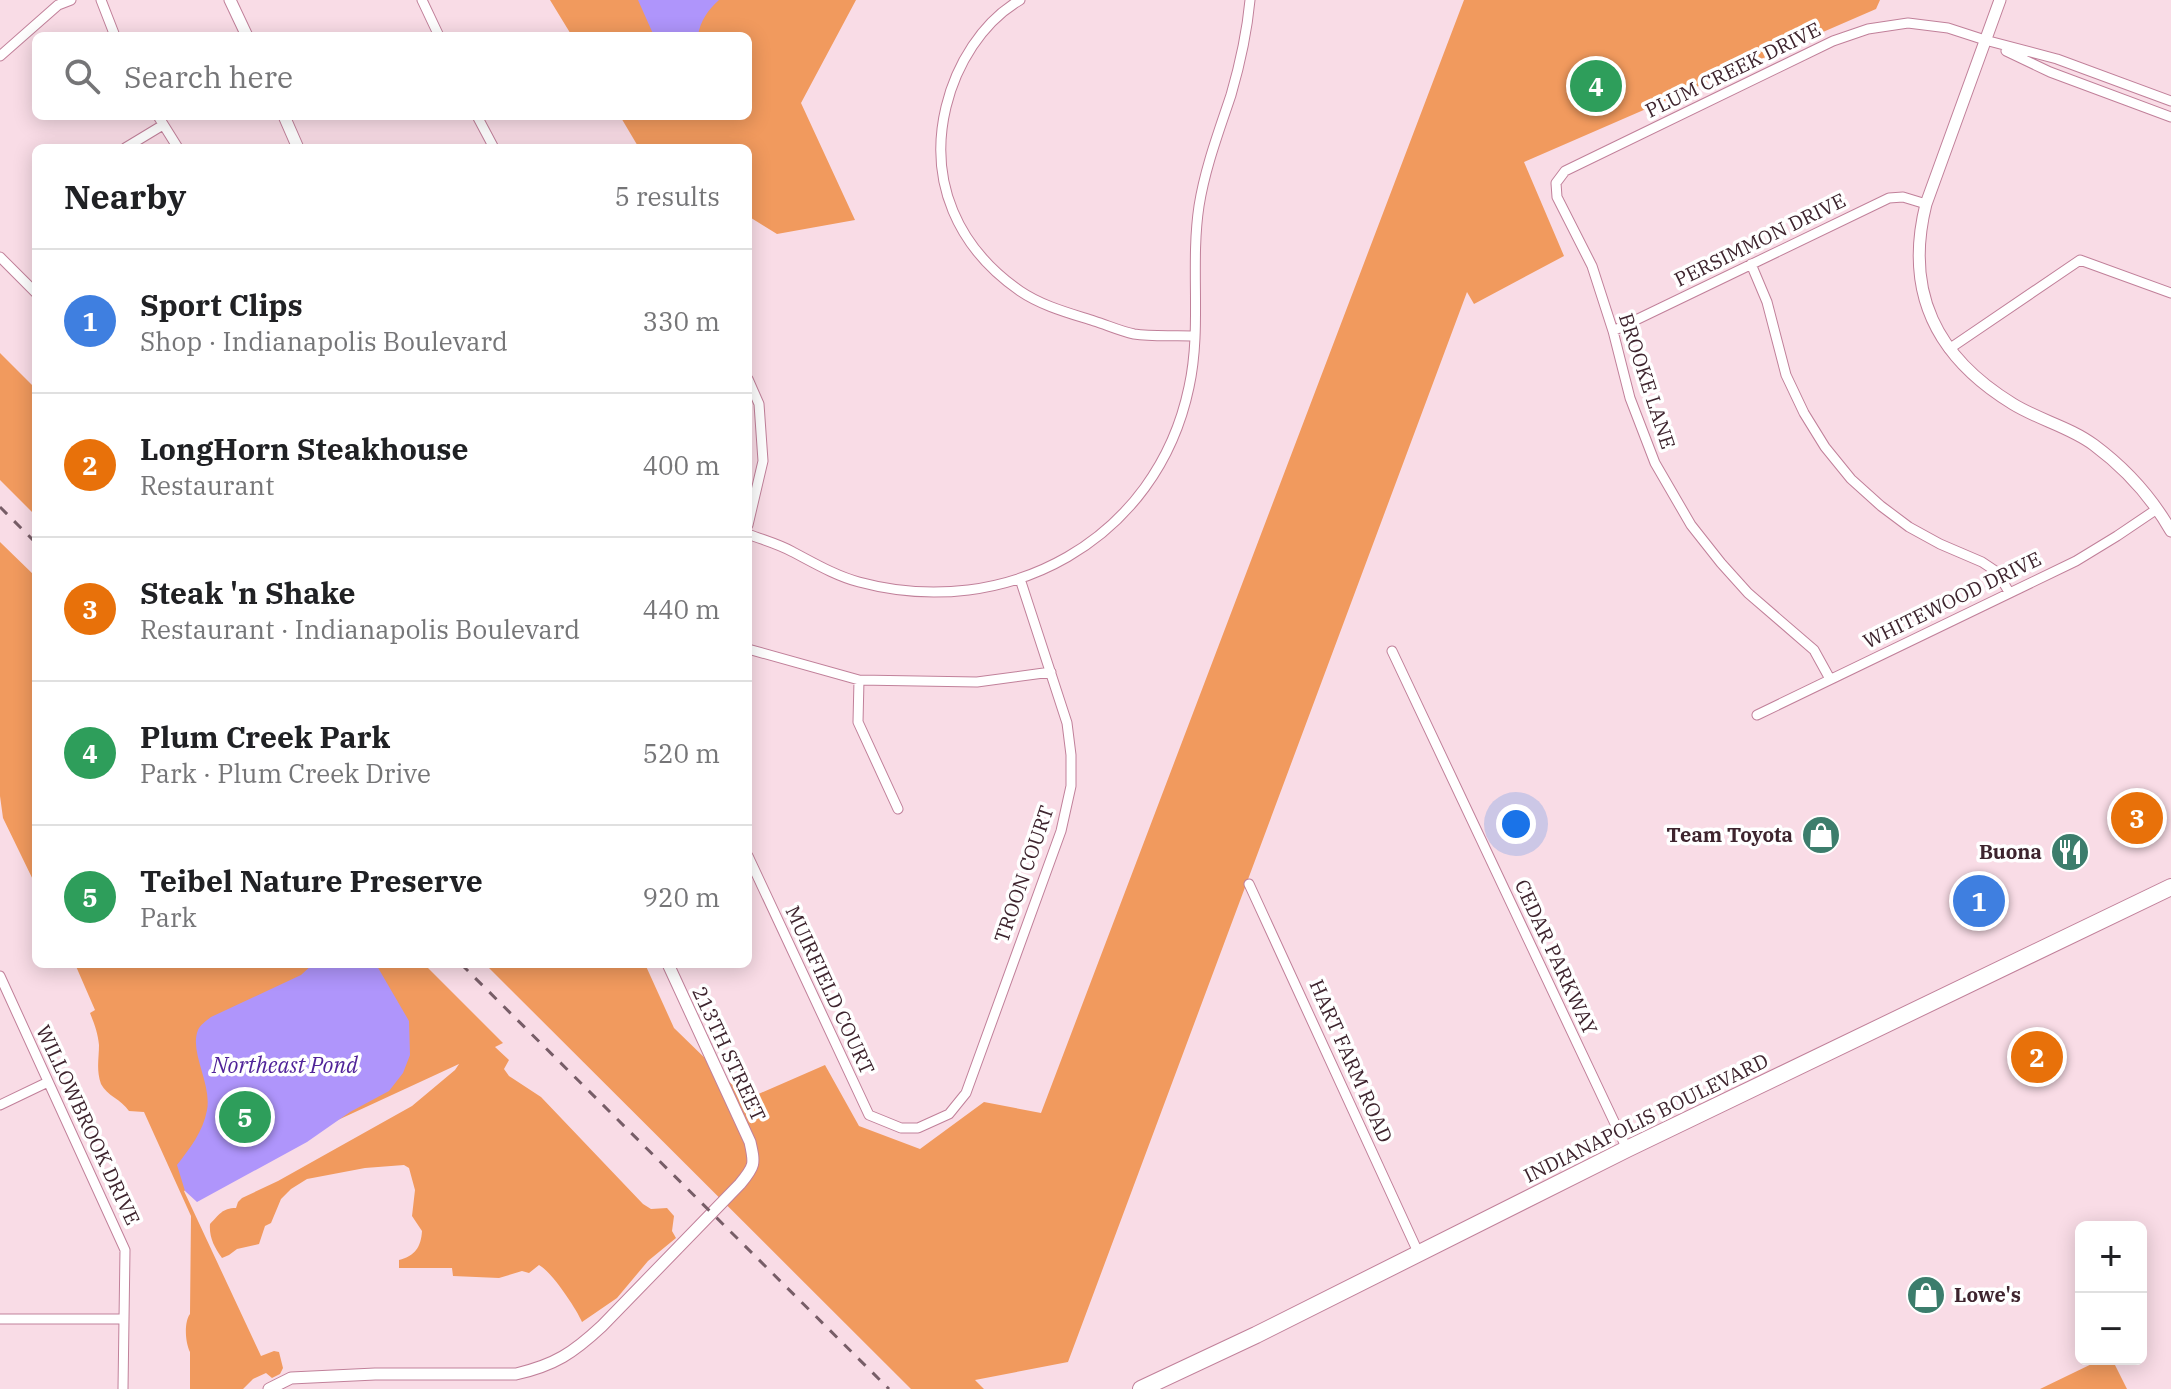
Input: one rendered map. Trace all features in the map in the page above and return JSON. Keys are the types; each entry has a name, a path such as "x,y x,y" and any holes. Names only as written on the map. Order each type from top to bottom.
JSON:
{"highway":[{"name":"INDIANAPOLIS BOULEVARD","path":"1141,1389 1256,1335 1627,1149 2171,887"}],"street":[{"path":"0,56 58,5 71,0"},
{"path":"101,0 113,32"},
{"path":"230,0 245,32"},
{"path":"422,0 437,32"},
{"path":"1020,0 986,28 966,56 950,90 941,129 940,166 951,208 980,257 1022,292 1054,308 1135,334 1195,336"},
{"path":"752,536 858,582 936,593 980,589 1020,579 1047,568 1091,542 1130,506 1148,484 1166,452 1181,419 1190,384 1195,336 1194,271 1199,207 1213,146 1238,70 1250,0"},
{"path":"2000,0 1926,204 1920,226 1921,289 1937,330 1949,349 1976,379 2015,406 2093,444 2132,478 2171,531"},
{"name":"PLUM CREEK DRIVE","path":"1556,183 1573,166 1833,41 1868,29 1908,23 1948,28 2057,59 2171,101"},
{"name":"PLUM CREEK DRIVE","path":"1985,40 2050,72 2171,117"},
{"path":"130,144 161,120 176,144"},
{"path":"286,120 296,144"},
{"path":"479,120 492,144"},
{"name":"BROOKE LANE","path":"1556,183 1557,197 1592,266 1639,426 1675,501 1713,554 1748,593 1814,650 1830,679"},
{"name":"PERSIMMON DRIVE","path":"1613,331 1889,198 1903,197 1926,204"},
{"path":"0,257 32,289"},
{"path":"1949,349 2080,260 2171,293"},
{"path":"1751,264 1767,302 1786,375 1825,447 1851,479 1881,506 1909,527 1997,572 2009,592"},
{"path":"752,388 759,404 763,461 752,508"},
{"name":"WHITEWOOD DRIVE","path":"1757,715 2076,561 2157,509"},
{"name":"TROON COURT","path":"893,1124 901,1128 918,1128 949,1114 966,1093 1061,831 1071,786 1067,723 1020,579"},
{"path":"752,650 859,680 977,682 1051,672"},
{"name":"CEDAR PARKWAY","path":"1392,651 1627,1149"},
{"path":"859,680 858,722 898,809"},
{"name":"MUIRFIELD COURT","path":"752,865 869,1115 893,1124"},
{"name":"HART FARM ROAD","path":"1249,884 1418,1252"},
{"name":"213TH STREET","path":"269,1389 291,1378 375,1374 516,1374 558,1360 602,1326 740,1184 754,1161 750,1142 670,968"},
{"name":"WILLOWBROOK DRIVE","path":"0,976 125,1250 123,1389"},
{"path":"0,1105 48,1082"},
{"path":"0,1319 124,1319"}],"shaded area":[{"path":"550,0 856,0 801,103 855,220 777,234 752,218 752,144 637,144 622,120 752,120 752,32 570,32"},
{"path":"1464,0 1880,0 1876,9 1524,162 1564,256 1474,304 1467,292 1068,1362 975,1380 984,1389 911,1389 489,968 647,968 674,1028 747,1099 825,1065 859,1126 920,1149 984,1102 1041,1113"},
{"path":"0,353 32,385 32,512 0,480"},
{"path":"0,542 32,573 32,878 3,818 0,796"},
{"path":"77,968 428,968 503,1043 495,1047 509,1060 504,1069 509,1076 541,1097 643,1204 651,1209 667,1208 674,1216 672,1231 676,1238 648,1261 617,1298 582,1322 563,1290 539,1265 529,1273 522,1271 499,1278 453,1276 452,1268 399,1268 399,1260 416,1250 422,1231 412,1216 415,1190 409,1168 404,1165 365,1168 307,1179 281,1199 271,1223 265,1226 259,1244 237,1249 222,1258 210,1229 210,1224 221,1213 236,1208 242,1198 412,1106 459,1064 184,1191 261,1356 279,1352 283,1368 280,1374 272,1378 266,1373 253,1379 243,1389 190,1389 190,1352 186,1332 190,1314 191,1216 144,1112 129,1111 101,1084 96,1028 90,1013 95,1010"},
{"path":"2090,1365 2115,1365 2127,1389 2040,1389"}],"water":[{"path":"638,0 719,0 705,16 699,32 652,32"},
{"name":"Northeast Pond","path":"309,968 378,968 409,1021 410,1055 403,1073 389,1091 350,1112 307,1142 197,1202 185,1191 177,1165 199,1133 207,1110 208,1100 196,1048 198,1030 211,1017 301,975"}],"railway":[{"path":"0,507 32,539"},
{"path":"465,968 889,1389"}],"place":[{"name":"Plum Creek Park","path":"1596,86"},
{"name":"Steak 'n Shake","path":"2137,818"},
{"name":"Team Toyota","path":"1821,835"},
{"name":"Buona","path":"2070,852"},
{"name":"Sport Clips","path":"1979,901"},
{"name":"LongHorn Steakhouse","path":"2037,1057"},
{"name":"Teibel Nature Preserve","path":"245,1117"},
{"name":"Lowe's","path":"1926,1295"}]}
